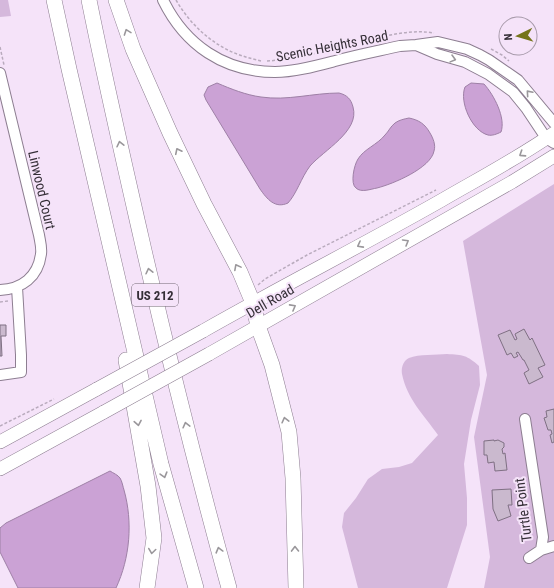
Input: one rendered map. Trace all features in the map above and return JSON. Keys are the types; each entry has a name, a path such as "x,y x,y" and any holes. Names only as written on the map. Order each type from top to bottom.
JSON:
{"highway":[{"name":"US 212","path":"54,0 161,464 196,588"},
{"name":"US 212","path":"89,0 105,83 158,310 200,480 229,588"},
{"path":"116,0 133,48 170,133 204,204 240,272 251,298 258,326 272,365 289,432 294,478 296,588"},
{"path":"69,69 81,159 122,336 148,486 154,538 147,588"}],"main road":[{"name":"Dell Road","path":"0,442 203,331 251,298 407,220 551,138"},
{"name":"Dell Road","path":"0,469 209,354 512,182 554,156"}],"street":[{"name":"Scenic Heights Road","path":"163,0 174,21 192,41 224,62 236,67 254,70 276,72 299,69 400,46 416,46 438,42 467,49 489,60 518,80 554,123"},
{"name":"Scenic Heights Road","path":"416,46 465,62 488,74 512,92 551,138"},
{"name":"Linwood Court","path":"0,73 39,235 41,253 38,267 23,285 10,290 0,290"},
{"path":"0,375 21,372 17,287"},
{"name":"Turtle Point","path":"525,419 543,537 542,550"},
{"path":"529,558 542,550 554,546"}],"path":[{"path":"251,298 265,279 271,275 441,187"}],"shaded area":[{"path":"0,0 8,0 11,16 0,17"},
{"path":"217,83 233,90 255,96 271,98 339,93 346,96 350,100 353,107 354,116 346,132 339,140 310,166 288,203 279,205 272,202 260,189 206,100 204,95 208,87"},
{"path":"471,83 484,84 492,94 502,120 501,132 488,135 477,128 472,122 465,108 464,100 465,87"},
{"path":"409,118 421,123 430,133 435,146 431,157 419,169 392,183 366,190 356,188 353,183 353,174 357,162 361,156 378,142 395,123"},
{"path":"554,184 554,588 484,588 490,557 474,437 487,375 463,241"},
{"path":"447,354 464,356 479,366 480,385 471,420 464,464 467,498 467,525 447,588 358,588 342,527 344,513 368,479 382,469 399,467 412,463 438,435 412,399 404,383 402,369 404,363 409,358 423,355"},
{"path":"110,471 120,478 129,515 129,540 127,552 121,576 116,588 18,588 0,552 0,528 6,523"}],"building":[{"path":"0,325 6,325 6,336 1,336 2,356 0,356"},
{"path":"524,329 530,340 532,338 545,365 538,368 543,377 529,384 524,373 529,370 524,360 518,352 516,353 518,356 514,358 511,353 507,355 498,335 510,330 515,340 517,339 515,334"},
{"path":"554,409 554,442 552,443 550,435 552,434 551,430 548,430 544,418 547,417 546,411"},
{"path":"494,440 504,443 504,447 502,449 503,454 505,453 507,470 495,471 494,462 488,463 487,455 484,455 484,441"},
{"path":"511,489 512,505 508,505 511,516 498,521 493,509 492,490"}]}
